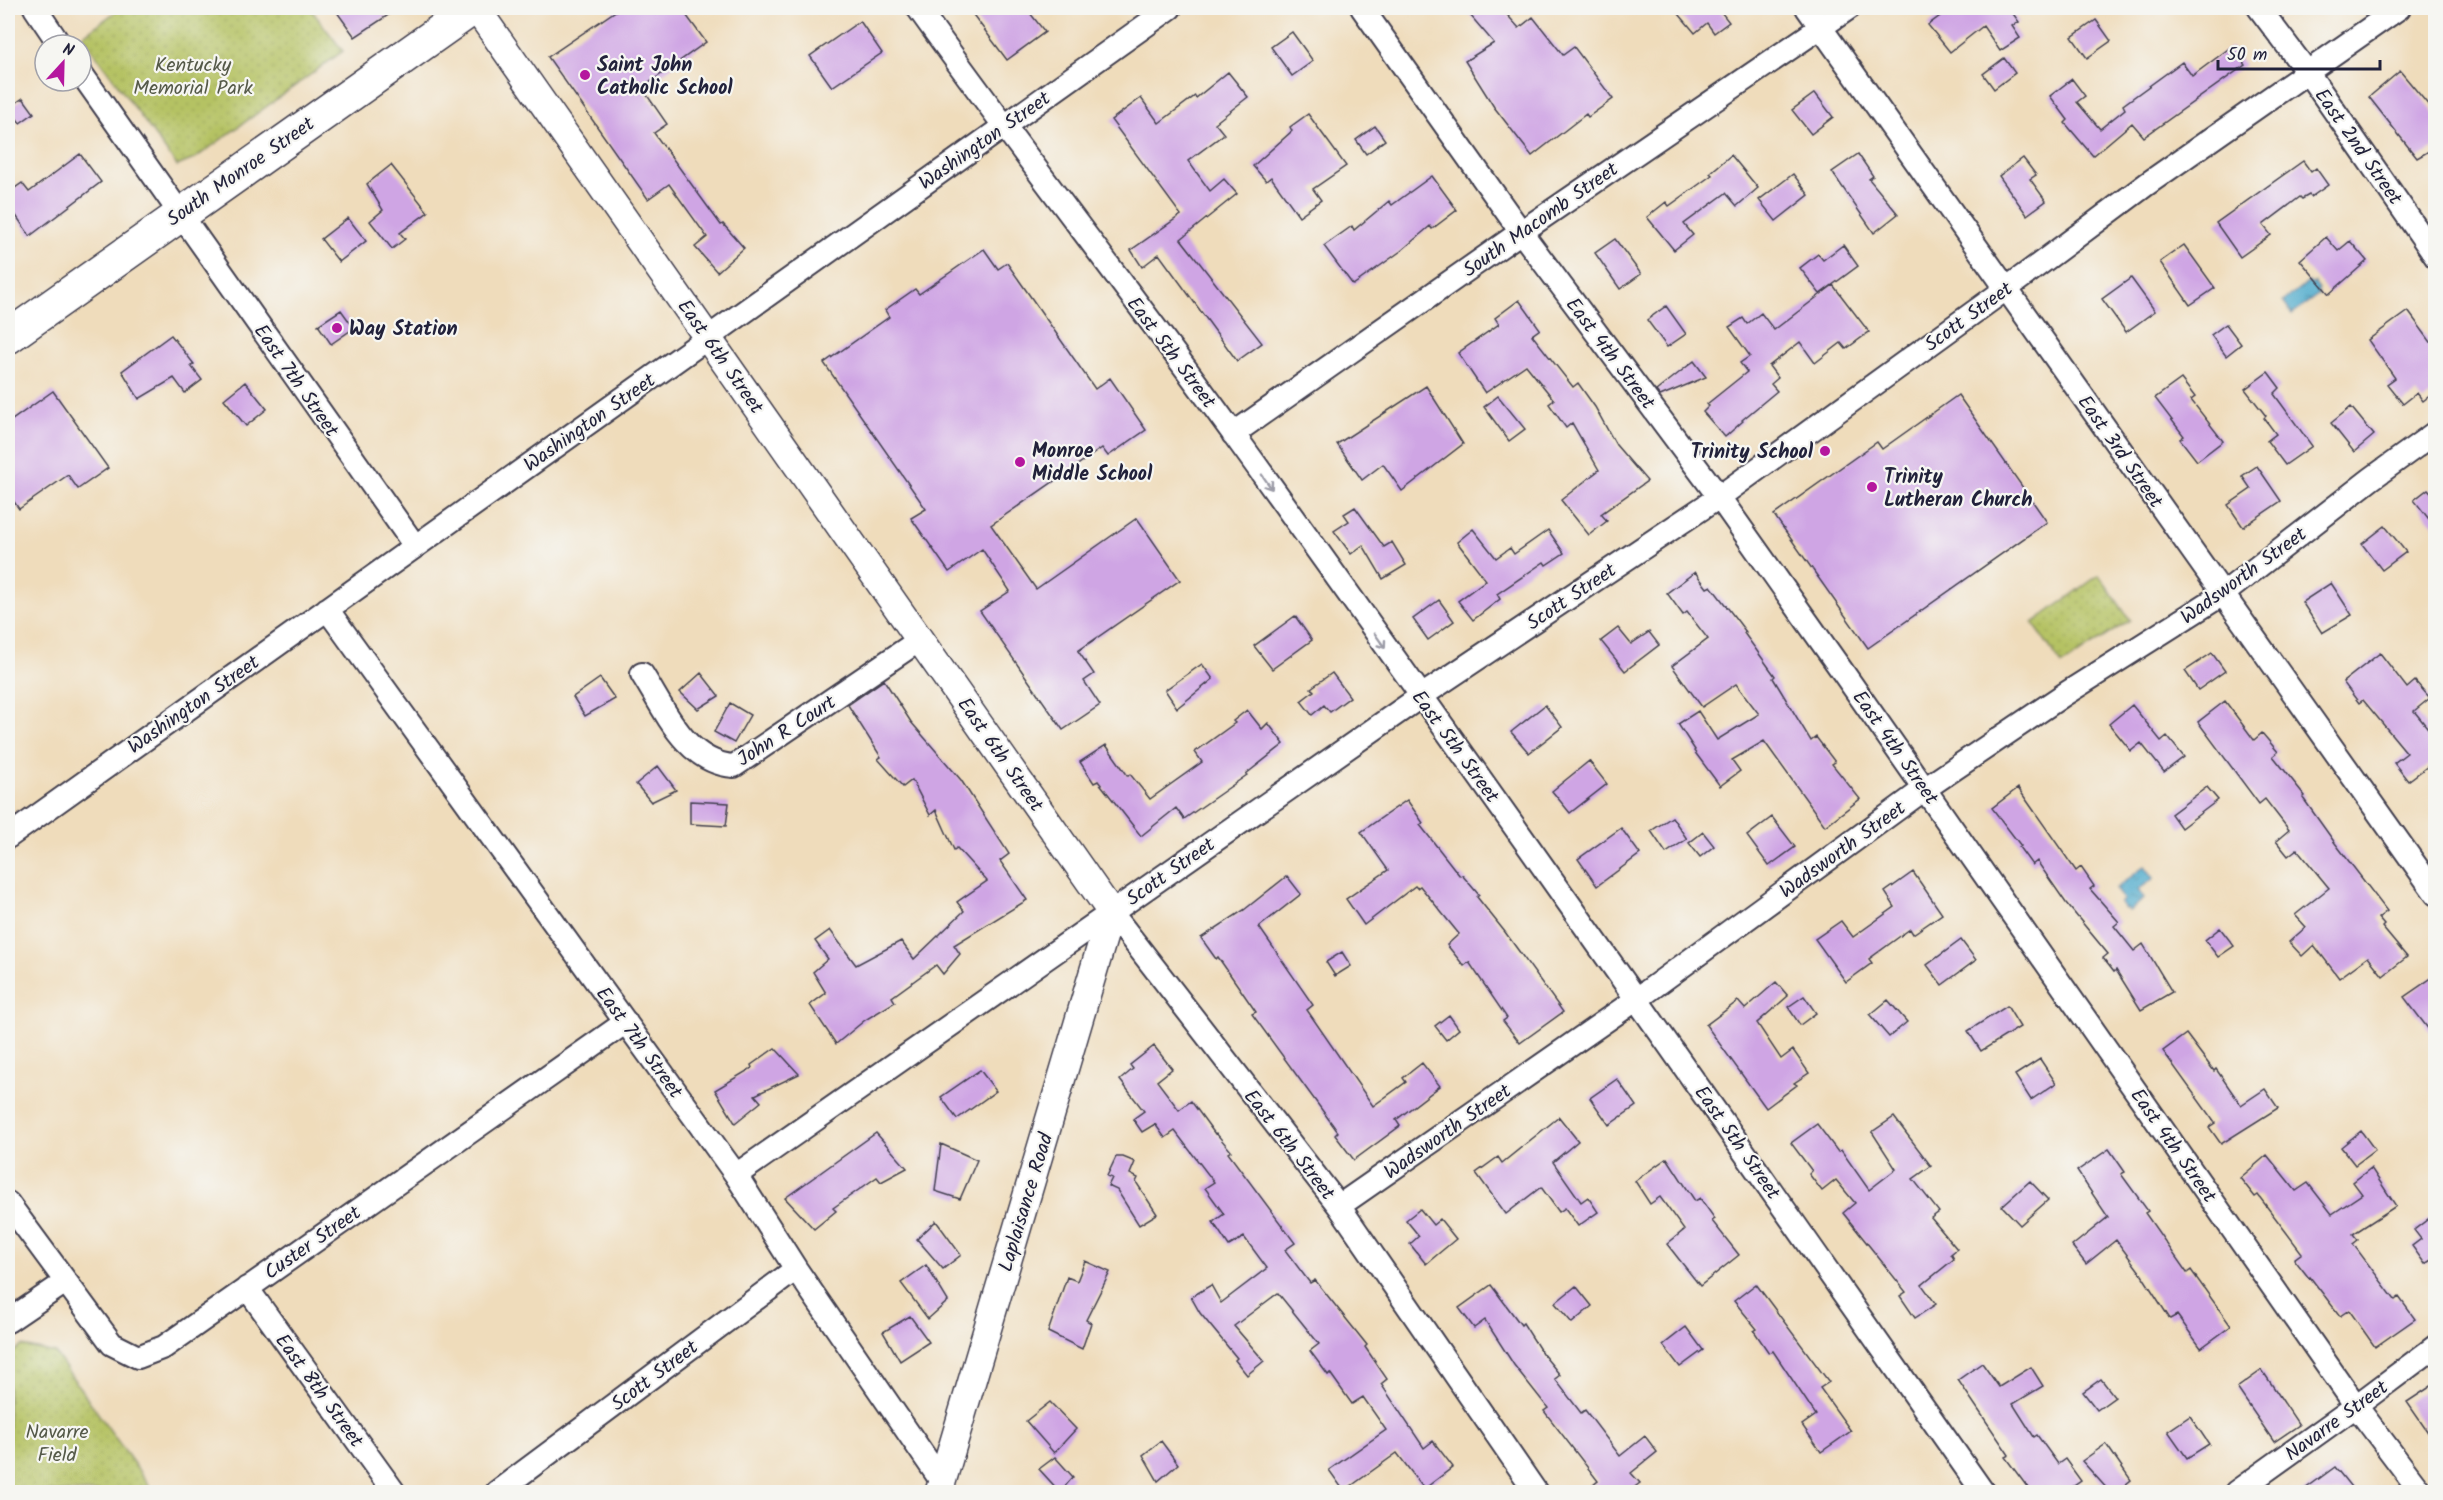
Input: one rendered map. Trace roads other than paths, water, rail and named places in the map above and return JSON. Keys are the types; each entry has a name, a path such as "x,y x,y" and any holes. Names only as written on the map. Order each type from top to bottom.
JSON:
{"main road":[{"name":"South Monroe Street","path":"8,337 179,214 475,8"}],"street":[{"path":"34,8 52,33"},
{"name":"East 6th Street","path":"475,8 1111,912 1339,1206 1536,1492"},
{"name":"East 5th Street","path":"918,8 1003,127 1233,434 1637,999 1983,1492"},
{"name":"Washington Street","path":"8,837 1170,8"},
{"name":"East 4th Street","path":"1362,8 1521,232 1719,497 1926,788 2356,1406 2421,1492"},
{"name":"East 3rd Street","path":"1806,8 2436,894"},
{"name":"South Macomb Street","path":"1233,434 1521,232 1849,8"},
{"name":"East 2nd Street","path":"2259,8 2308,73 2436,257"},
{"name":"Scott Street","path":"736,1175 1420,697 1719,497 2006,290 2147,184 2399,8"},
{"name":"East 7th Street","path":"93,90 416,546"},
{"name":"Wadsworth Street","path":"1339,1206 1637,999 1926,788 2065,694 2223,594 2370,479 2436,432"},
{"name":"East 7th Street","path":"327,609 736,1175 940,1487"},
{"name":"John R Court","path":"642,674 683,738 696,753 724,765 734,766 921,639"},
{"name":"Laplaisance Road","path":"940,1487 1111,912"},
{"name":"Custer Street","path":"64,1282 112,1344 138,1357 164,1347 626,1022"},
{"path":"8,1203 64,1282 8,1321"},
{"name":"Scott Street","path":"510,1489 796,1269"},
{"name":"East 8th Street","path":"247,1288 394,1492"},
{"name":"Navarre Street","path":"2236,1492 2436,1346"}],"water":[{"path":"2309,282 2312,285 2314,283 2319,294 2292,314 2283,302"},
{"path":"2145,866 2154,878 2138,890 2144,899 2129,911 2120,903 2124,900 2115,889"}],"place":[{"name":"Saint John Catholic School","path":"585,75"},
{"name":"Way Station","path":"337,328"},
{"name":"Trinity School","path":"1825,451"},
{"name":"Monroe Middle School","path":"1020,462"},
{"name":"Trinity Lutheran Church","path":"1872,487"}],"park label":[{"name":"Kentucky Memorial Park","path":"193,76"},
{"name":"Navarre Field","path":"57,1442"}]}
